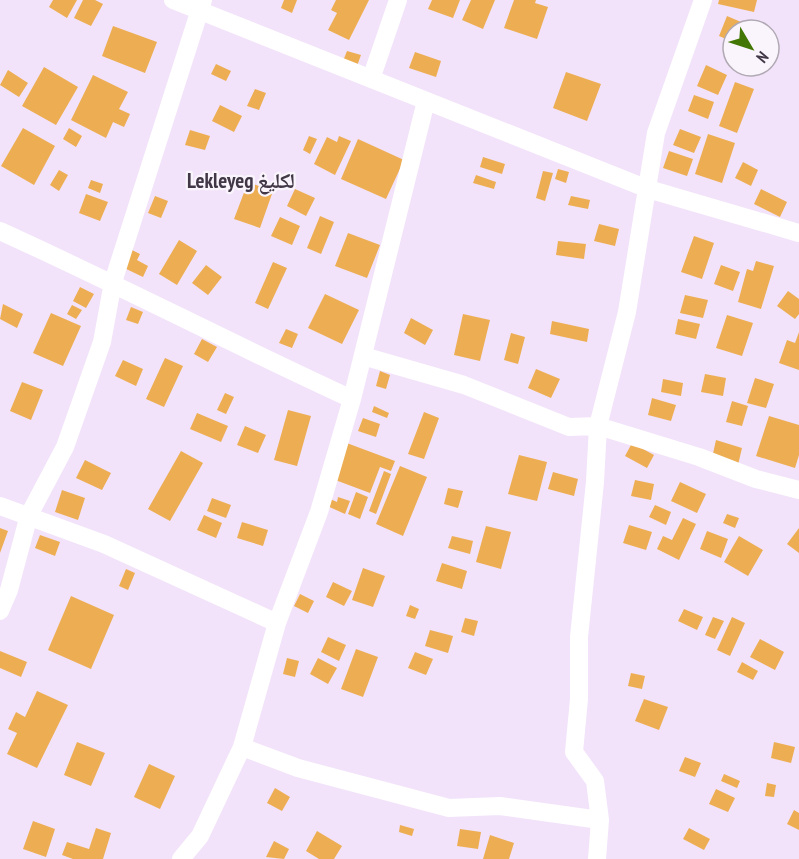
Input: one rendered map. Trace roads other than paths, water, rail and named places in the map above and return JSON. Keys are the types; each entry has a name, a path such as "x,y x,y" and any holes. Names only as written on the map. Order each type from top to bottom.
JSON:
{"street":[{"path":"173,0 202,5 371,79 648,189 799,233"},
{"path":"371,79 398,0"},
{"path":"597,859 600,820 595,781 574,752 579,699 579,637 595,482 598,426 627,312 656,134 703,0"},
{"path":"0,611 9,590 29,515 65,447 102,342 113,282 202,5"},
{"path":"181,859 200,836 242,747 277,623 319,512 352,399 426,101"},
{"path":"0,231 113,282 231,344 352,399"},
{"path":"363,356 464,385 569,427 598,426 699,457 756,479 799,490"},
{"path":"0,506 104,544 277,623"},
{"path":"242,747 298,768 449,808 500,806 600,820"}],"district":[{"name":"Lekleyeg لكليغ","path":"241,180"}]}
